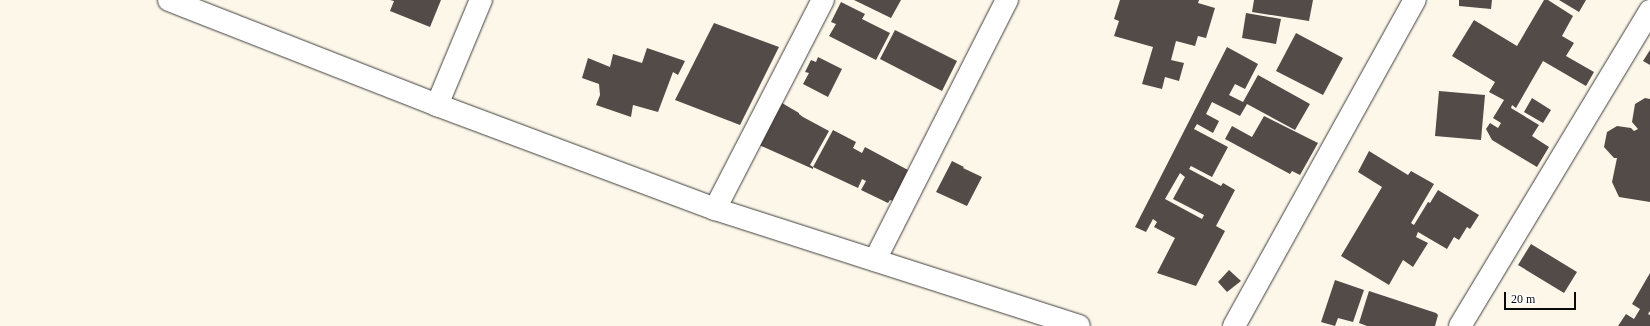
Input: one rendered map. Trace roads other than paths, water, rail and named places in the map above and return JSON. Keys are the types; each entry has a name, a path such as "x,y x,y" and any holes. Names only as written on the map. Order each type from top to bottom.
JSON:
{"street":[{"path":"169,0 213,8 437,105 715,209 1079,326"},
{"path":"437,105 481,0"},
{"path":"715,209 824,0"},
{"path":"875,260 1008,0"},
{"path":"1234,326 1415,0"},
{"path":"1460,326 1650,11"}]}
